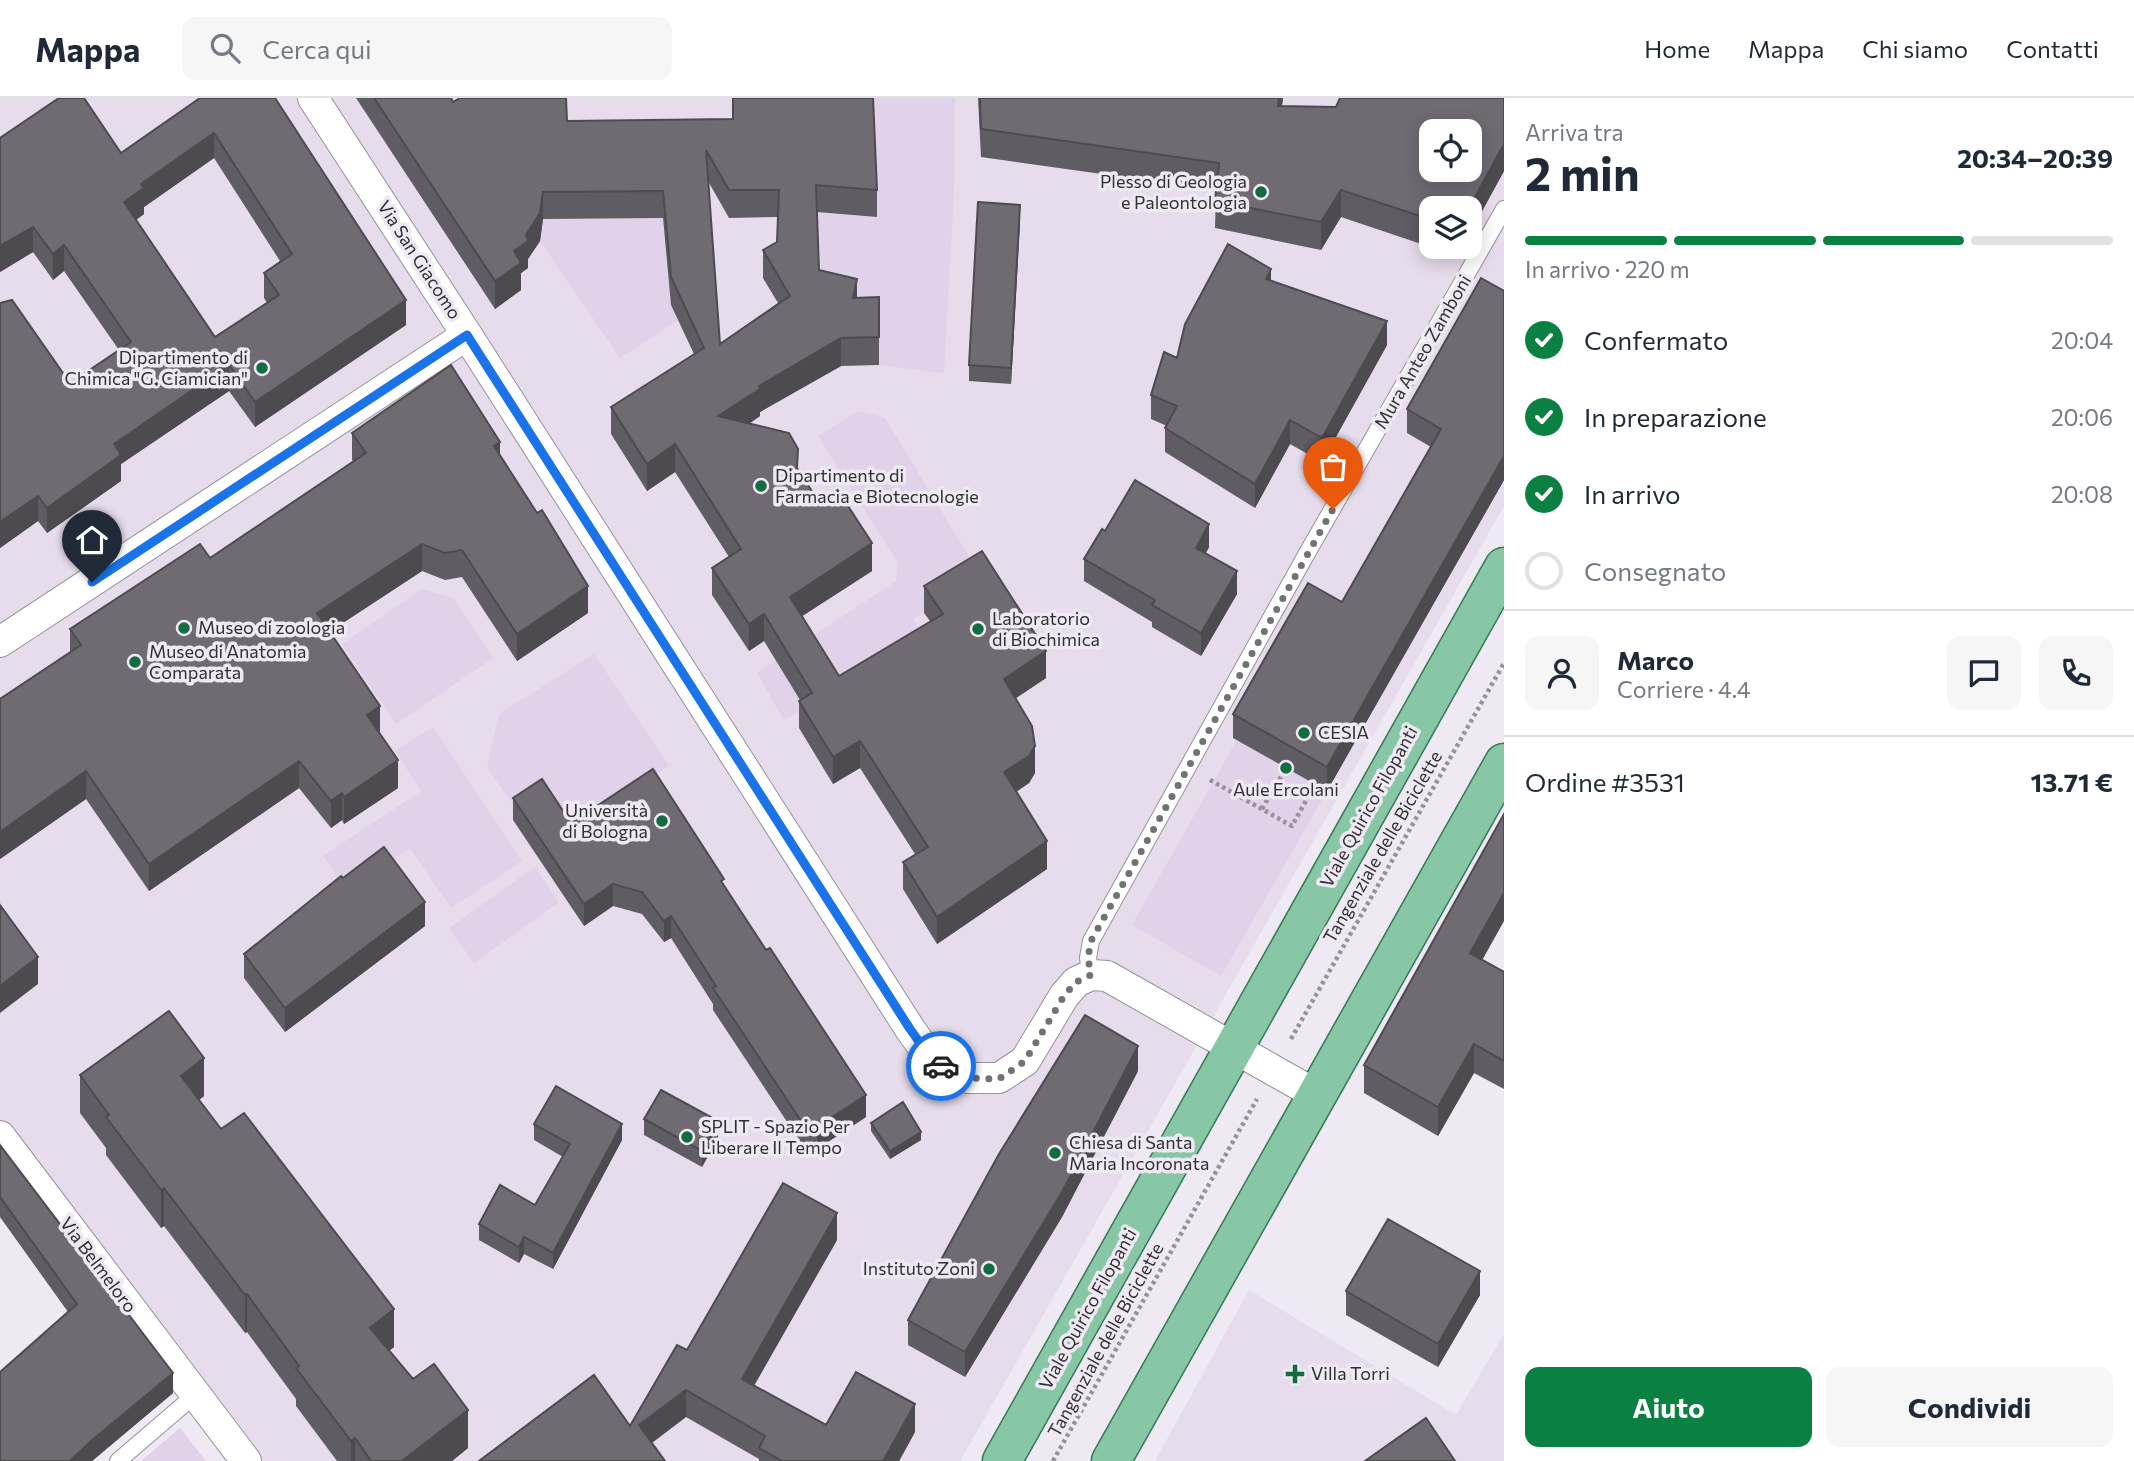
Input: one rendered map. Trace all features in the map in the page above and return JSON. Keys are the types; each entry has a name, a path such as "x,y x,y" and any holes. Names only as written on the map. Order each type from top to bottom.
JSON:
{"main road":[{"name":"Viale Quirico Filopanti","path":"1002,1461 1504,567"},
{"path":"1111,1461 1504,763"}],"street":[{"name":"Via San Giacomo","path":"313,98 895,1006 935,1064 968,1078 999,1079 1025,1061 1064,996 1076,982 1091,975"},
{"path":"0,642 467,335"},
{"path":"1091,975 1107,976 1317,1095"},
{"name":"Via Belmeloro","path":"0,1136 246,1461"}],"lane":[{"name":"Mura Anteo Zamboni","path":"1091,975 1088,958 1091,941 1306,555 1504,209"},
{"path":"118,1461 196,1394"}],"path":[{"name":"Tangenziale delle Biciclette","path":"1287,1045 1504,663"},
{"path":"1188,767 1292,826 1308,797 1279,780"},
{"path":"1262,810 1286,768"},
{"name":"Tangenziale delle Biciclette","path":"1053,1461 1258,1098"}],"shaded area":[{"name":"Università di Bologna","path":"0,98 1504,98 1504,506 960,1461 246,1461 0,1136"},
{"path":"871,98 955,98 954,193 944,373 879,365 819,297 816,212 877,217"},
{"path":"663,218 671,303 678,320 620,358 540,241 540,219"},
{"path":"858,411 885,418 982,578 913,619 924,640 784,720 757,673 776,660 786,676 802,643 896,581 898,563 818,436"},
{"path":"422,589 453,598 493,658 396,724 342,644"},
{"path":"594,654 669,766 544,847 487,768 499,714"},
{"path":"433,727 522,861 451,908 410,848 346,889 323,856 421,791 395,751"},
{"path":"1237,740 1327,791 1221,976 1132,925"},
{"path":"535,867 559,902 474,963 449,928"},
{"name":"Villa Torri","path":"1249,1290 1456,1415 1504,1334 1504,1461 1155,1461"},
{"path":"180,1428 206,1461 141,1461"}],"building":[{"path":"59,98 84,98 121,153 200,98 275,98 406,300 255,402 229,365 114,444 121,455 47,508 38,496 0,522 0,303 12,300 70,383 131,342 64,245 53,254 33,227 0,246 0,138","holes":["214,133 292,254 264,273 279,295 215,337 124,202 144,188 141,184"]},
{"path":"374,98 451,98 453,102 460,98 566,98 567,121 733,119 733,98 873,98 877,190 816,185 819,270 857,279 853,298 879,297 879,337 841,338 759,386 760,389 718,416 789,433 798,449 797,468 819,502 837,489 872,543 790,597 839,676 943,614 924,586 982,551 1046,651 1004,679 1032,726 1035,746 1029,756 1004,772 1047,841 937,917 903,862 928,847 860,741 833,757 799,701 812,693 764,614 749,624 712,568 741,549 675,444 647,464 611,407 704,348 671,277 663,191 543,192 540,213 526,235 528,241 514,251 521,263 495,281","holes":["706,150 729,190 779,190 777,242 763,250 790,296 720,344"]},
{"path":"980,98 1279,98 1278,106 1336,107 1340,98 1504,98 1504,144 1476,196 1419,196 1419,216 1341,190 1321,222 1215,201 1219,163 981,129"},
{"path":"978,202 1020,205 1011,368 969,365"},
{"path":"1228,244 1271,269 1266,279 1387,321 1322,438 1290,420 1255,484 1165,428 1177,406 1151,395 1164,352 1177,358 1185,324"},
{"path":"1481,278 1504,291 1504,456 1327,767 1233,714 1308,583 1342,602 1441,429 1407,409"},
{"path":"451,365 500,442 494,446 537,513 542,510 588,586 517,634 462,550 445,553 422,544 317,613 380,706 367,715 398,760 344,797 342,793 331,801 299,761 149,864 86,771 0,832 0,699 81,645 70,629 200,544 210,558 366,453 352,433"},
{"path":"1135,480 1209,524 1196,548 1237,571 1201,633 1152,605 1155,600 1084,559 1102,529 1105,531"},
{"path":"653,769 766,950 770,948 866,1095 817,1127 805,1127 713,988 716,986 671,916 664,921 642,892 613,884 584,904 513,798 542,779 571,823"},
{"path":"1504,814 1504,893 1470,953 1504,972 1504,1061 1474,1044 1438,1107 1364,1065"},
{"path":"384,847 425,902 285,1008 244,954 341,876 343,878"},
{"path":"0,905 38,957 0,986"},
{"path":"169,1011 204,1058 181,1076 221,1129 244,1113 394,1309 370,1328 413,1379 434,1364 468,1410 402,1461 371,1461 355,1438 351,1441 296,1368 299,1366 247,1294 245,1295 164,1188 161,1190 106,1117 109,1115 80,1075"},
{"path":"1085,1015 1138,1046 1062,1192 965,1352 908,1320 999,1154"},
{"path":"556,1086 622,1124 553,1253 524,1237 519,1247 479,1224 500,1185 535,1205 570,1144 534,1124"},
{"path":"661,1090 718,1121 702,1151 644,1119"},
{"path":"903,1102 921,1132 890,1151 871,1123"},
{"path":"0,1145 173,1373 70,1461 0,1461 0,1372 77,1304 0,1197"},
{"path":"783,1183 837,1213 742,1379 826,1425 856,1372 915,1404 883,1461 782,1461 759,1448 765,1436 686,1390 639,1425 665,1461 479,1461 594,1375 630,1426 677,1345 687,1350"},
{"path":"1388,1219 1480,1271 1438,1344 1346,1291"},
{"path":"1426,1418 1455,1461 1365,1461"}],"way so far":[{"path":"941,1066 968,1078 999,1079 1025,1061 1064,996 1076,982 1091,975 1088,958 1091,941 1333,509"}],"place":[{"name":"Plesso di Geologia e Paleontologia","path":"1261,192"},
{"name":"Dipartimento di Chimica \"G. Ciamician\"","path":"262,368"},
{"name":"Dipartimento di Farmacia e Biotecnologie","path":"761,486"},
{"name":"Museo di zoologia","path":"184,628"},
{"name":"Laboratorio di Biochimica","path":"978,629"},
{"name":"Museo di Anatomia Comparata","path":"135,662"},
{"name":"CESIA","path":"1304,733"},
{"name":"Aule Ercolani","path":"1286,768"},
{"name":"Università di Bologna","path":"662,821"},
{"name":"SPLIT - Spazio Per Liberare Il Tempo","path":"687,1137"},
{"name":"Chiesa di Santa Maria Incoronata","path":"1055,1153"},
{"name":"Instituto Zoni","path":"989,1269"},
{"name":"Villa Torri","path":"1295,1374"}],"route":[{"path":"92,582 467,335 910,1029 935,1064 941,1066"}]}
